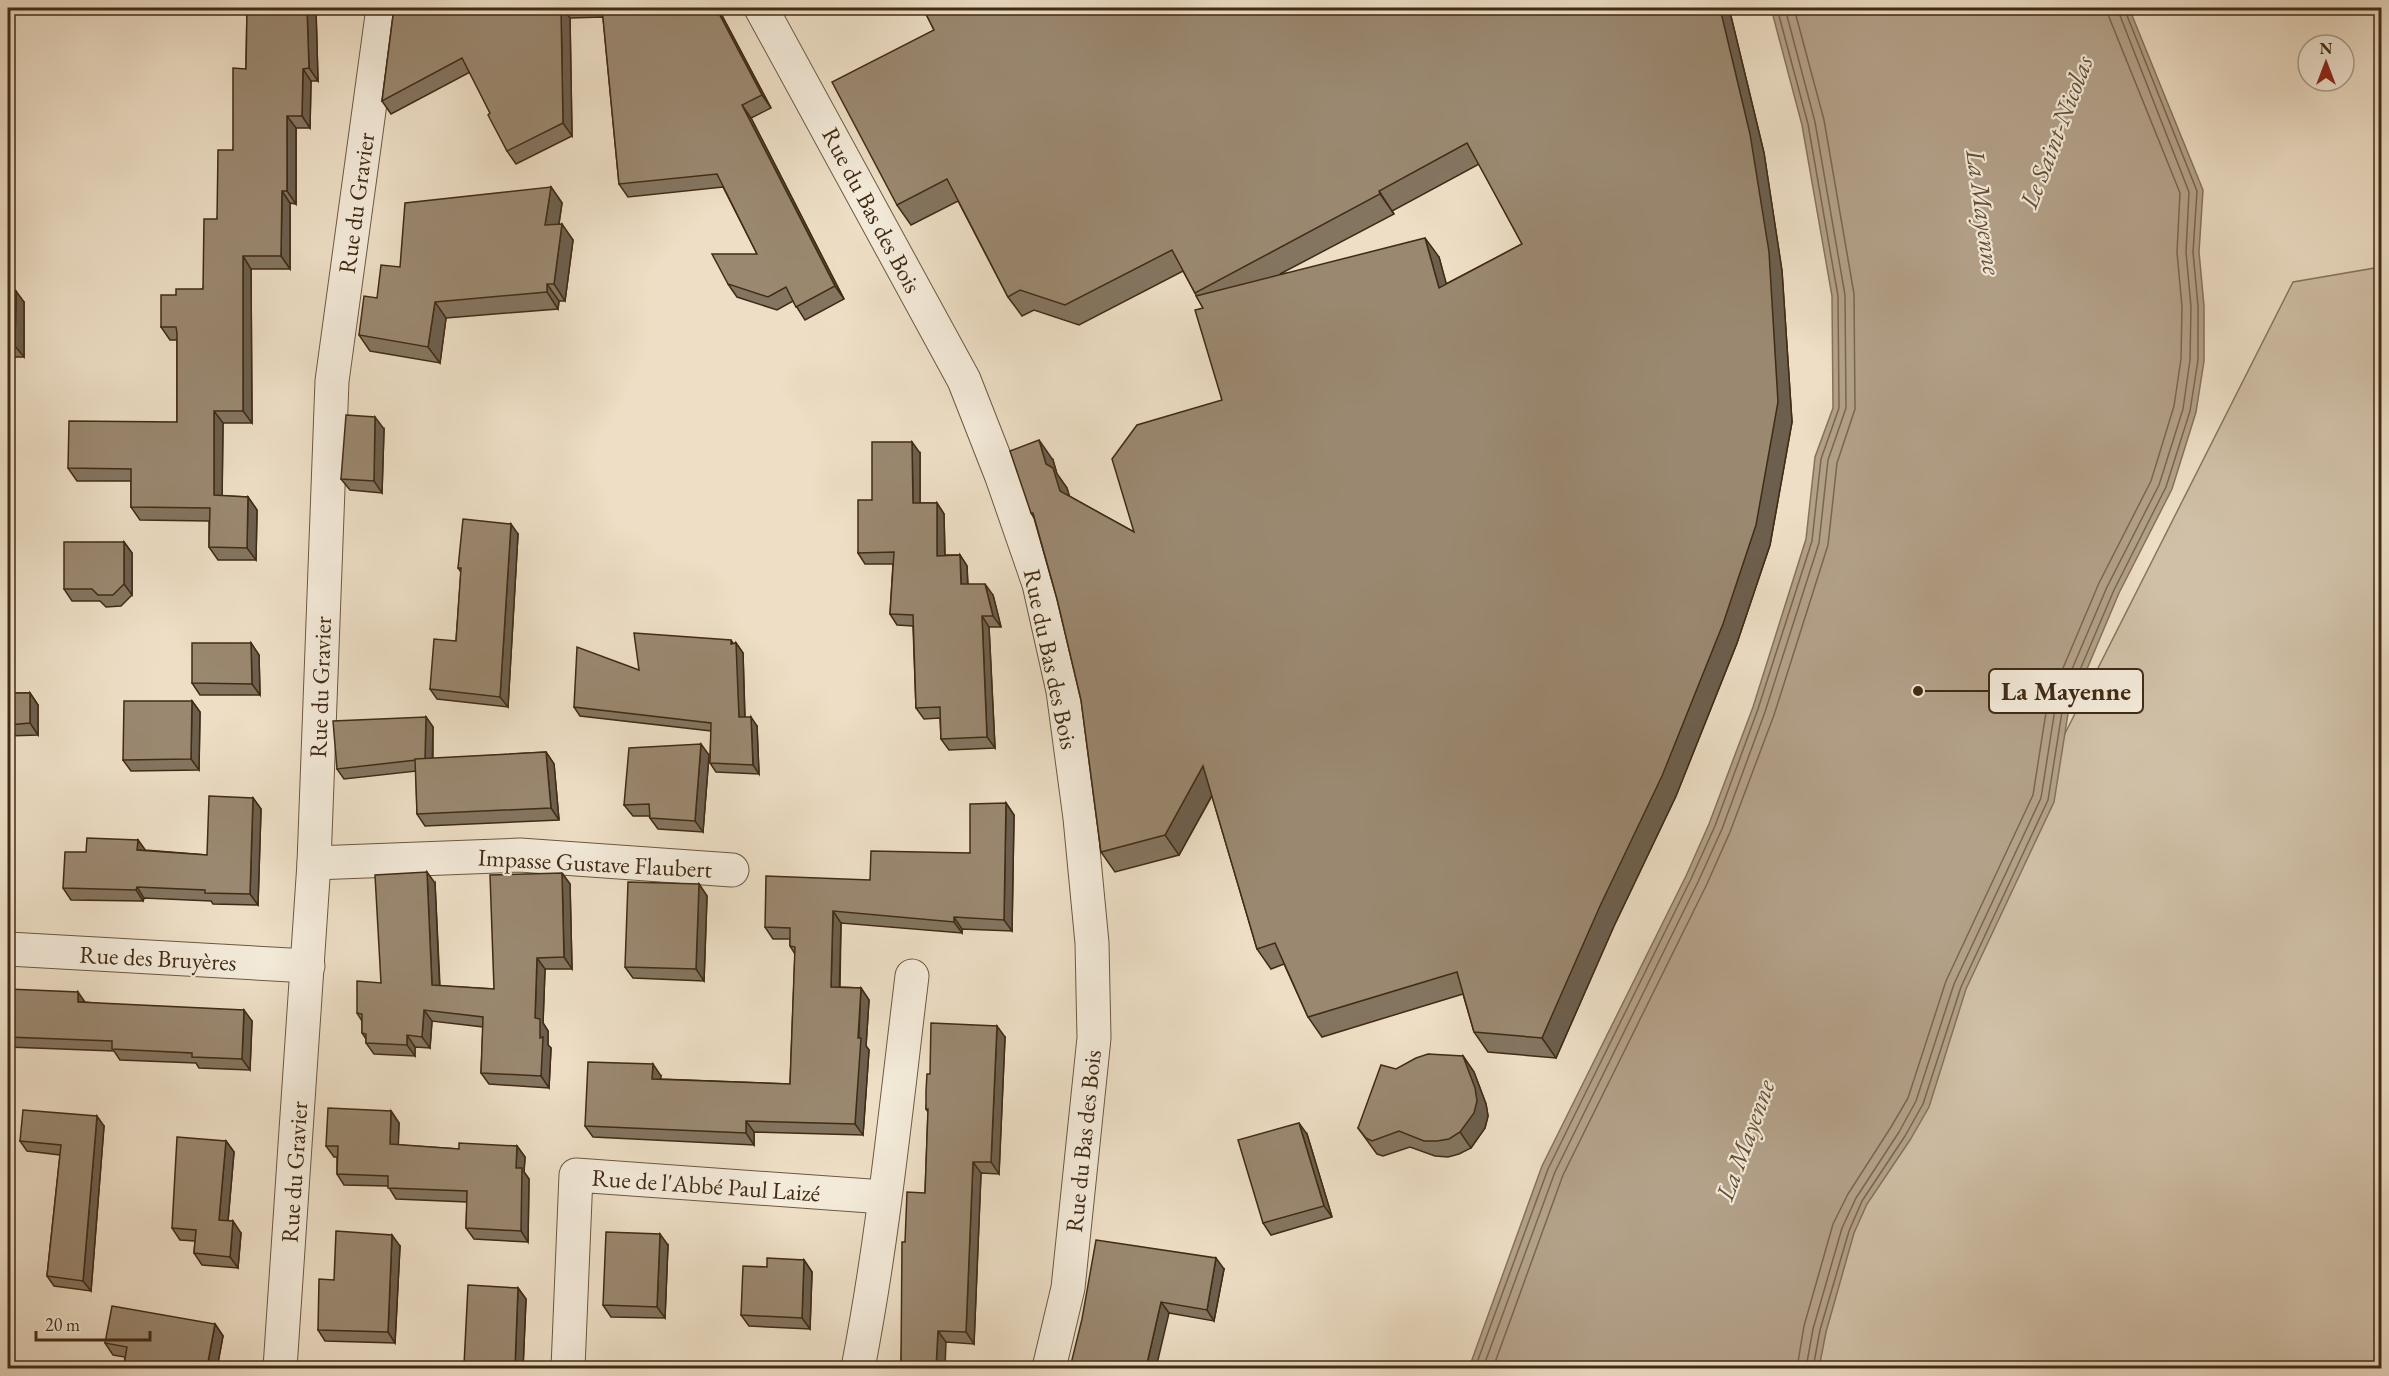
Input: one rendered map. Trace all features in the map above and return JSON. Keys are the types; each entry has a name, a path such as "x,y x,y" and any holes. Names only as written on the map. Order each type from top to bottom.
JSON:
{"street":[{"name":"Rue du Gravier","path":"280,1368 314,863 332,381 383,8"},
{"name":"Rue du Bas des Bois","path":"761,8 964,380 1002,477 1039,585 1063,691 1080,818 1092,943 1094,1038 1068,1288 1049,1368"},
{"name":"Impasse Gustave Flaubert","path":"314,863 520,855 732,870"},
{"name":"Rue des Bruyères","path":"8,949 308,966"},
{"path":"858,1368 884,1197 912,976"},
{"name":"Rue de l'Abbé Paul Laizé","path":"568,1368 576,1175 884,1197"}],"shaded area":[{"path":"2381,267 2381,1368 1790,1368 1848,1163 2293,282"}],"water":[{"name":"La Mayenne","path":"1771,8 2129,8 2203,190 2199,252 2204,306 2204,361 2196,412 2172,489 2119,593 2068,714 2054,802 1966,989 1929,1107 1867,1204 1854,1233 1826,1332 1819,1368 1469,1368 1542,1166 1686,876 1709,824 1753,707 1806,539 1815,457 1833,408 1832,296 1802,125"}],"building":[{"path":"247,8 307,8 309,68 303,69 302,116 287,116 287,191 282,191 281,256 243,256 243,411 214,411 214,495 248,497 247,548 209,547 210,508 131,507 131,469 68,468 69,421 177,422 177,333 176,327 161,327 161,295 176,295 176,289 203,289 204,219 217,219 218,150 233,150 233,68 246,69"},
{"path":"394,8 561,8 563,123 507,151 462,58 382,101"},
{"path":"602,8 716,8 762,95 742,105 835,286 796,307 786,287 768,297 728,284 712,254 757,254 717,174 619,184"},
{"path":"923,8 1720,8 1750,134 1769,252 1778,402 1756,525 1723,624 1662,776 1600,906 1542,1038 1474,1032 1457,972 1308,1017 1275,943 1257,949 1203,766 1165,835 1101,852 1081,700 1057,599 1033,513 1031,513 1010,451 1039,440 1046,464 1053,468 1060,491 1134,532 1112,459 1137,425 1222,400 1195,310 1203,308 1196,296 1425,238 1439,288 1522,244 1467,143 1379,191 1380,194 1195,293 1172,250 1065,305 1020,290 1008,297 947,179 897,205 832,82 934,30"},
{"path":"551,187 545,225 562,224 554,284 547,284 547,292 435,302 428,347 359,335 364,296 377,298 381,265 400,267 405,203"},
{"path":"8,291 16,291 15,346 8,345"},
{"path":"346,415 375,417 374,481 341,479"},
{"path":"872,442 912,442 913,503 937,503 937,556 960,555 961,584 985,584 993,616 982,616 987,737 941,739 940,707 916,708 913,615 890,614 894,552 858,553 858,500 872,500"},
{"path":"463,519 511,524 500,697 430,689 434,639 456,641 461,568 458,568"},
{"path":"64,542 124,542 124,584 113,595 98,595 92,589 64,589"},
{"path":"634,633 731,640 731,644 736,643 739,717 751,717 753,765 710,763 711,723 574,707 577,647 639,670"},
{"path":"192,643 251,643 252,684 192,683"},
{"path":"8,693 30,693 30,723 8,725"},
{"path":"124,701 192,701 191,759 123,760"},
{"path":"426,717 425,759 337,769 333,721"},
{"path":"701,744 695,821 650,818 649,804 624,805 629,748"},
{"path":"546,752 551,808 417,814 415,759"},
{"path":"209,796 253,798 250,894 137,887 136,890 63,888 65,852 86,852 87,838 138,840 137,850 207,855"},
{"path":"1006,803 1004,920 954,917 954,922 833,911 831,987 861,988 858,1038 861,1038 855,1124 746,1121 746,1133 585,1126 588,1062 653,1064 652,1079 790,1084 795,947 790,946 790,928 765,927 766,876 870,880 871,851 970,853 970,804"},
{"path":"427,872 432,985 494,989 490,875 562,873 564,957 537,958 535,1018 540,1019 540,1038 543,1037 541,1076 481,1073 483,1017 424,1010 422,1037 407,1035 407,1045 366,1043 366,1034 362,1033 362,1014 357,1013 357,981 381,983 375,875"},
{"path":"628,882 699,884 696,969 625,967"},
{"path":"8,989 78,992 78,1002 244,1010 242,1059 192,1057 192,1053 112,1049 112,1041 8,1037"},
{"path":"931,1023 997,1026 991,1162 973,1162 966,1332 938,1331 936,1368 871,1368 871,1363 901,1364 902,1242 905,1242 907,1192 925,1193 928,1109 926,1109 926,1091 927,1074 930,1074"},
{"path":"1428,1054 1463,1056 1475,1088 1477,1101 1474,1113 1460,1132 1449,1139 1437,1141 1424,1141 1399,1131 1372,1141 1366,1138 1358,1128 1381,1065 1396,1069"},
{"path":"328,1108 391,1111 390,1144 459,1149 459,1143 517,1146 516,1168 522,1168 521,1231 466,1228 467,1191 388,1188 388,1176 337,1174 338,1146 326,1146"},
{"path":"23,1110 97,1116 83,1281 47,1276 61,1145 20,1141"},
{"path":"1299,1123 1324,1206 1263,1223 1238,1140"},
{"path":"177,1137 226,1141 219,1220 233,1221 230,1257 194,1253 196,1230 172,1228"},
{"path":"336,1231 392,1235 388,1332 318,1330 319,1279 334,1280"},
{"path":"606,1232 660,1234 657,1307 603,1305"},
{"path":"1096,1240 1216,1258 1207,1310 1161,1302 1146,1368 1070,1368 1082,1319"},
{"path":"767,1258 804,1260 802,1318 741,1315 743,1266 767,1267"},
{"path":"468,1285 518,1288 515,1367 464,1365"},
{"path":"112,1306 215,1324 208,1362 203,1361 201,1368 141,1368 124,1365 127,1347 105,1343"}],"place":[{"name":"La Mayenne","path":"1918,691"}],"water label":[{"name":"Le Saint-Nicolas","path":"2056,132"}]}
